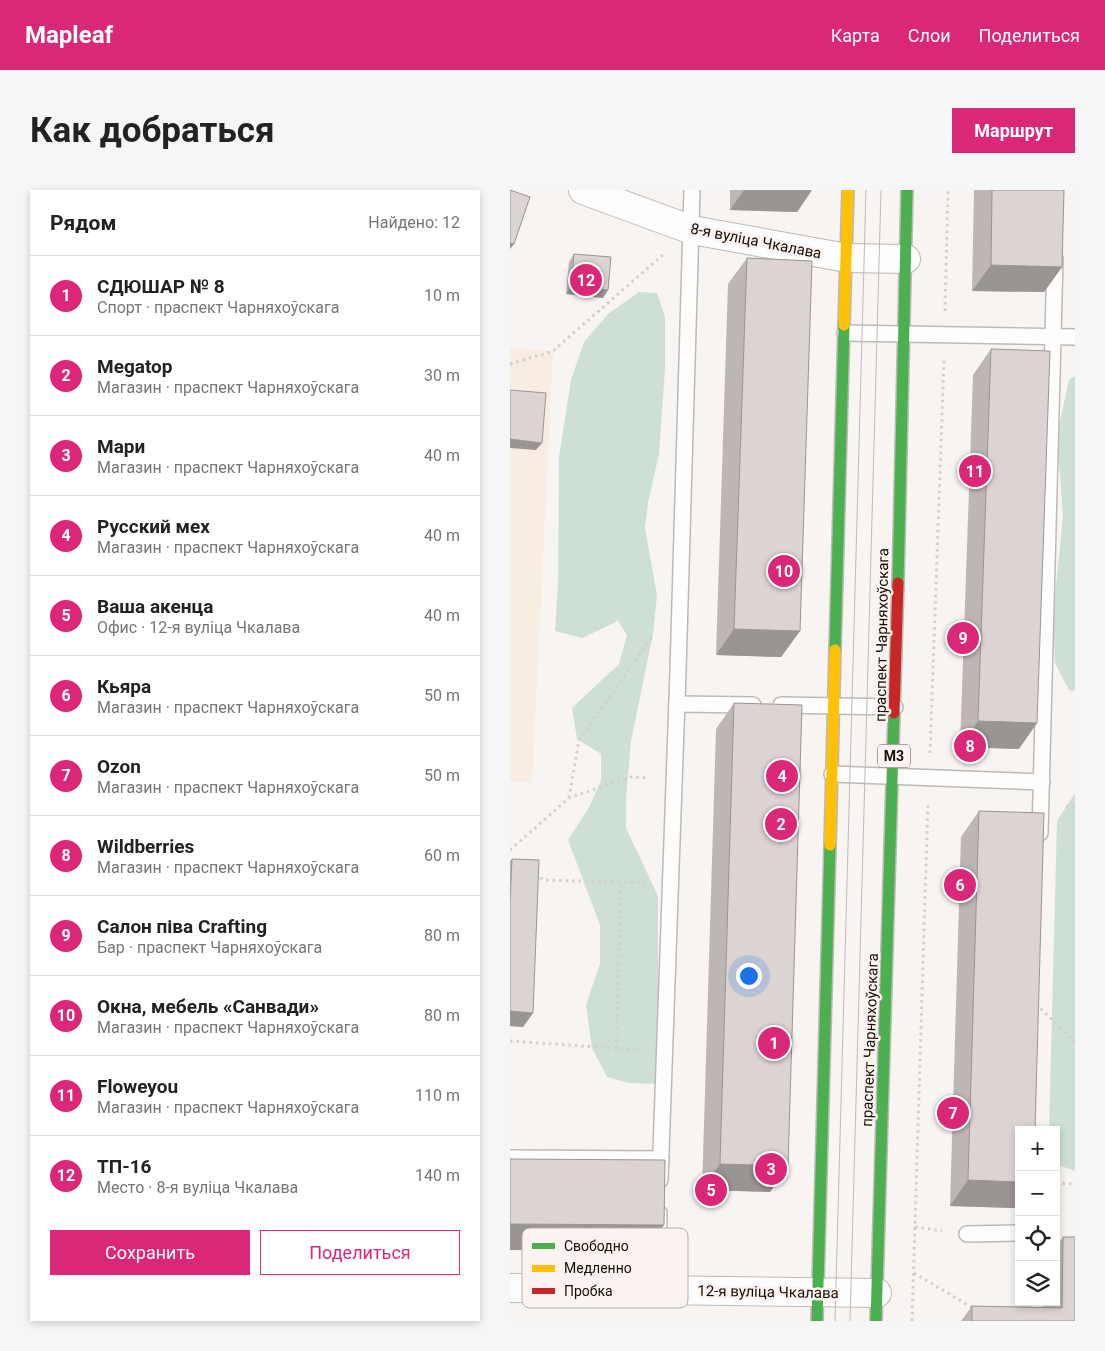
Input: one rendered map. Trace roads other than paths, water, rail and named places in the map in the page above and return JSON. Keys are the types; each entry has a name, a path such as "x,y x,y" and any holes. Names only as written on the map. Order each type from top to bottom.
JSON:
{"main road":[{"path":"817,1321 848,190"},
{"name":"праспект Чарняхоўскага","path":"876,1321 895,707 908,190"}],"street":[{"name":"8-я вуліца Чкалава","path":"583,190 692,230 847,258 906,259"},
{"name":"12-я вуліца Чкалава","path":"688,1290 877,1293"}],"lane":[{"path":"658,1228 677,704 692,190"},
{"path":"1040,846 1055,249"},
{"path":"845,333 1075,337"},
{"path":"677,704 895,707"},
{"path":"832,774 1042,782"},
{"path":"510,1158 660,1159"},
{"path":"967,1234 1015,1233"}],"tram line":[{"path":"835,1321 866,190"},
{"path":"850,1321 881,190"}],"place":[{"name":"ТП-16","path":"586,280"},
{"name":"Floweyou","path":"975,471"},
{"name":"Окна, мебель «Санвади»","path":"784,571"},
{"name":"Салон піва Crafting","path":"963,638"},
{"name":"Wildberries","path":"970,746"},
{"name":"Русский мех","path":"782,776"},
{"name":"Megatop","path":"781,824"},
{"name":"Кьяра","path":"960,885"},
{"name":"СДЮШАР № 8","path":"774,1043"},
{"name":"Ozon","path":"953,1113"},
{"name":"Мари","path":"771,1169"},
{"name":"Ваша акенца","path":"711,1190"}]}
